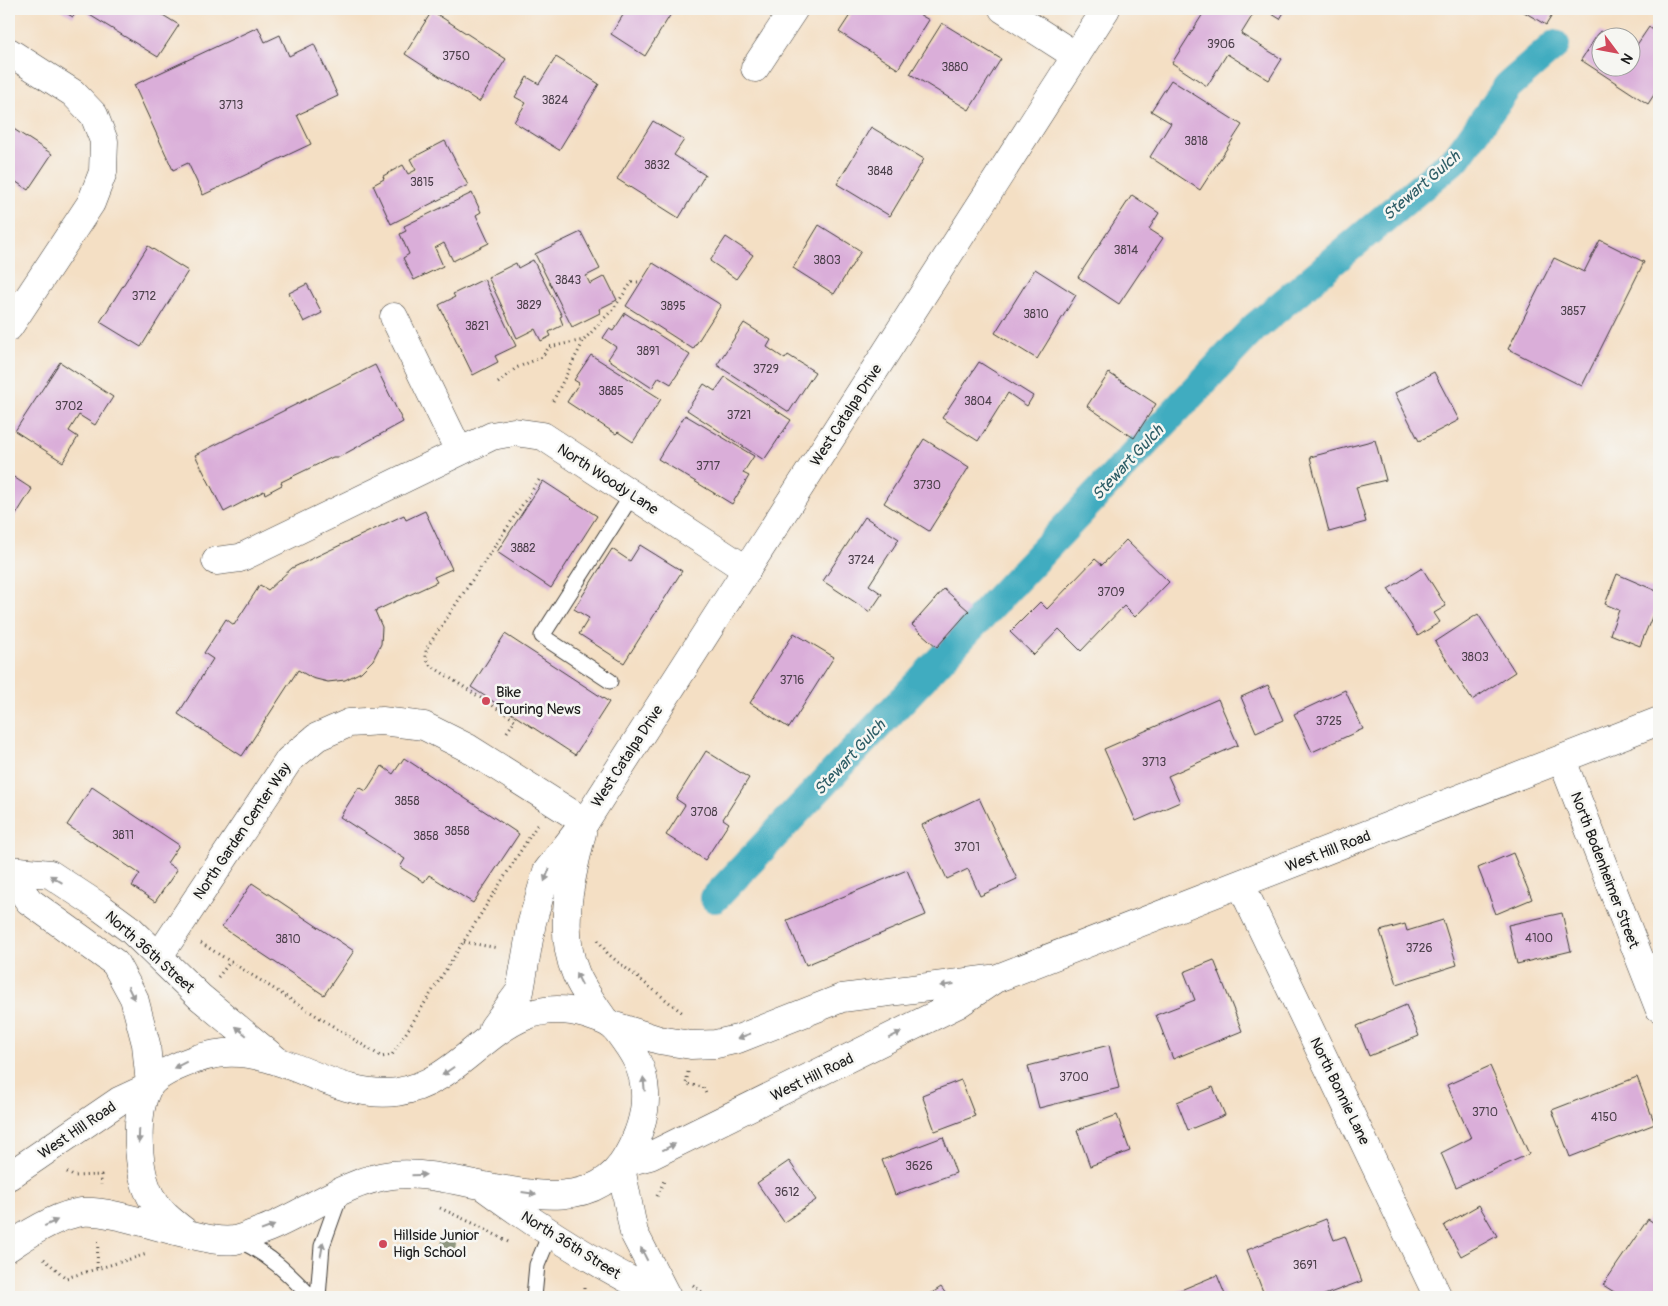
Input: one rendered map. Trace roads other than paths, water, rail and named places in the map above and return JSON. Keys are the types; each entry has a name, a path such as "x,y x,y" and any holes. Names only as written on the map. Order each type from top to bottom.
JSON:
{"street":[{"path":"755,68 794,9"},
{"path":"1004,9 1076,56"},
{"name":"West Catalpa Drive","path":"486,1040 520,991 532,922 547,871 585,822 1106,9"},
{"path":"9,52 73,93 94,115 104,141 103,172 91,203 9,327"},
{"path":"394,316 459,451"},
{"name":"North Woody Lane","path":"216,561 240,558 459,451 492,436 514,432 543,436 747,570"},
{"name":"North Garden Center Way","path":"159,956 289,760 317,737 349,723 382,721 424,726 468,748 585,822"},
{"name":"West Hill Road","path":"622,1165 650,1156 950,1009 995,979 1242,885 1659,721"},
{"name":"North Bodenheimer Street","path":"1562,760 1659,1008"},
{"name":"West Catalpa Drive","path":"585,822 570,881 569,952 576,974 610,1024 636,1056 644,1076 645,1096 639,1129 635,1143 622,1165"},
{"name":"North 36th Street","path":"9,872 50,874 97,905 131,930 200,997 278,1062"},
{"name":"North 36th Street","path":"9,872 29,901 115,963 134,998 146,1044 148,1087 140,1121 138,1152 143,1175 151,1197 166,1217 188,1234"},
{"name":"North Bonnie Lane","path":"1242,885 1438,1297"},
{"path":"115,963 159,956"},
{"name":"West Hill Road","path":"486,1040 523,1015 544,1010 583,1013 659,1040 683,1044 716,1044 738,1039 842,998 995,979"},
{"path":"278,1062 354,1090 397,1092 422,1085 445,1074 486,1040"},
{"name":"West Hill Road","path":"9,1176 119,1101 148,1087 172,1069 198,1056 228,1052 278,1062"},
{"path":"9,1247 53,1222 79,1212 100,1213 212,1240 237,1240 276,1225 342,1189 390,1175 429,1174 532,1194 558,1196 582,1193 605,1182 622,1165"},
{"name":"North 36th Street","path":"622,1165 634,1233 665,1297"},
{"name":"North 36th Street","path":"481,1185 550,1234 628,1280 665,1297"}],"lane":[{"path":"610,681 542,636 632,495"},
{"path":"318,1297 322,1246 342,1189"},
{"path":"534,1297 539,1260 550,1234"},
{"path":"237,1240 268,1256 311,1297"}],"waterway":[{"name":"Stewart Gulch","path":"715,898 1254,328 1457,157 1508,86 1555,45"}],"place":[{"name":"Bike Touring News","path":"486,701"},
{"name":"Hillside Junior High School","path":"383,1244"}]}
